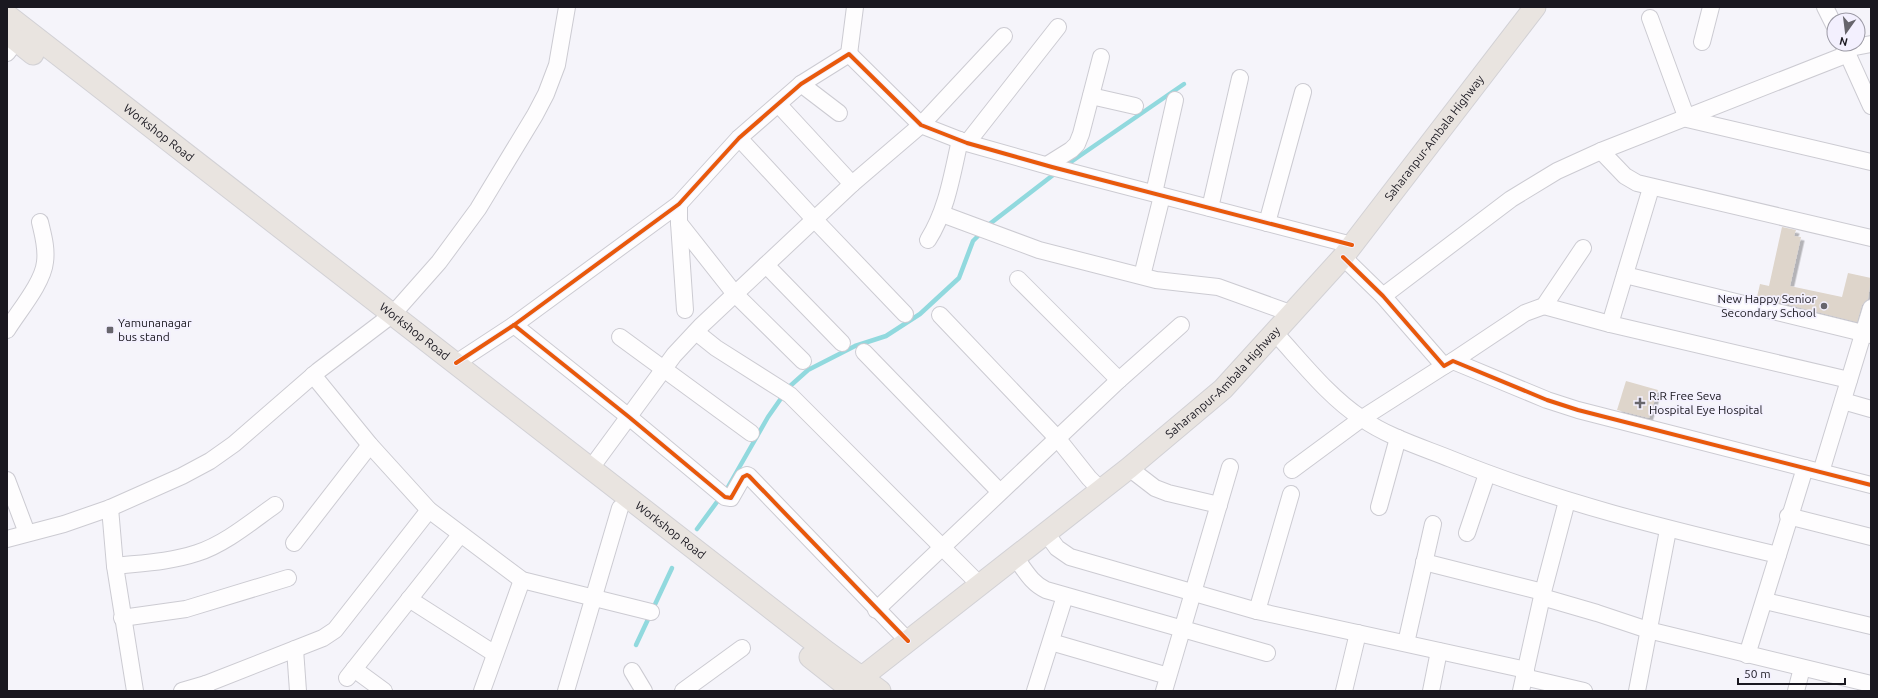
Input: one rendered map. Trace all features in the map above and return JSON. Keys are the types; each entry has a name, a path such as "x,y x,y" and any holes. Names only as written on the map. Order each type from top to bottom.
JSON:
{"main road":[{"name":"Saharanpur-Ambala Highway","path":"852,687 979,584 1129,468 1223,389 1275,334 1347,251 1535,7"},
{"name":"Workshop Road","path":"7,15 14,39 387,319 620,508 852,687 880,691"},
{"name":"Workshop Road","path":"387,319 456,363 591,468 852,687"}],"street":[{"path":"7,539 64,524 110,508 182,476 210,461 234,444 313,375 387,319 439,262 474,215 536,115 557,65 565,29 567,7"},
{"path":"849,54 855,7"},
{"path":"1702,42 1711,7"},
{"path":"1650,18 1687,119"},
{"path":"928,240 942,214 964,141 1058,27"},
{"path":"591,468 664,369 696,332 852,184 921,125 1004,36"},
{"path":"1383,296 1511,199 1557,171 1601,151 1687,119 1838,52"},
{"path":"1846,52 1871,106"},
{"path":"456,363 514,325 679,204 739,138 801,84 849,54"},
{"path":"849,54 921,125 964,141 1071,172 1268,223 1347,251 1383,296 1449,364 1578,410 1871,485"},
{"path":"1050,166 1077,144 1101,57"},
{"path":"1210,208 1240,78"},
{"path":"801,84 839,113"},
{"path":"1268,223 1303,92"},
{"path":"1091,96 1135,106"},
{"path":"1142,276 1175,100"},
{"path":"778,105 852,184"},
{"path":"1687,119 1871,162"},
{"path":"739,138 814,219 906,314"},
{"path":"1601,151 1625,176 1637,183 1651,188 1871,238"},
{"path":"1610,324 1651,188"},
{"path":"679,204 678,223 686,310"},
{"path":"942,214 1039,250 1166,282 1218,287 1292,314"},
{"path":"7,330 41,276 45,263 45,245 40,222"},
{"path":"678,223 735,294 803,361"},
{"path":"1544,306 1583,248"},
{"path":"766,265 842,343"},
{"path":"1625,275 1868,334"},
{"path":"1018,279 1120,380"},
{"path":"1292,470 1361,419 1449,364 1524,313 1544,306 1610,324 1849,380"},
{"path":"1822,472 1849,380 1868,334 1871,308"},
{"path":"940,316 1058,439 1089,478 1101,490"},
{"path":"514,325 629,416 722,495 731,498 743,476 750,476 876,610 908,641"},
{"path":"876,610 1120,380 1182,325"},
{"path":"696,332 716,348 786,392 979,584"},
{"path":"1275,334 1339,401 1361,419 1398,438 1487,474 1566,501 1668,530 1778,555"},
{"path":"620,336 751,433"},
{"path":"864,352 1000,492"},
{"path":"313,375 370,445 429,510 460,535 522,580 593,599 651,612"},
{"path":"1843,401 1871,409"},
{"path":"1379,506 1398,438"},
{"path":"294,542 370,445"},
{"path":"1051,642 1166,683 1230,467"},
{"path":"1129,468 1155,488 1168,493 1219,505"},
{"path":"1747,655 1778,555 1788,516 1805,468"},
{"path":"1467,533 1487,474"},
{"path":"7,480 27,533"},
{"path":"1257,611 1291,494"},
{"path":"1524,679 1542,595 1566,501"},
{"path":"115,566 165,560 198,553 221,542 275,506"},
{"path":"110,508 115,566 122,618 135,691"},
{"path":"566,691 620,508"},
{"path":"182,691 206,688 323,638 335,630 429,510"},
{"path":"1788,516 1871,537"},
{"path":"1406,643 1433,524"},
{"path":"1637,691 1668,530"},
{"path":"1046,533 1057,548 1070,557 1257,611 1439,651 1524,679 1584,691"},
{"path":"384,691 351,673 460,535"},
{"path":"1015,557 1037,586 1065,596 1267,653"},
{"path":"1424,562 1542,595 1648,630 1871,684"},
{"path":"122,618 186,609 288,578"},
{"path":"482,691 522,580"},
{"path":"1036,691 1065,596"},
{"path":"409,599 495,654"},
{"path":"1764,601 1871,626"},
{"path":"1344,691 1358,633"},
{"path":"683,691 742,648"},
{"path":"295,649 298,691"},
{"path":"1432,691 1439,651"},
{"path":"1796,691 1802,668"},
{"path":"632,671 644,691"}],"building":[{"path":"1782,227 1796,230 1794,236 1801,237 1790,286 1842,297 1848,273 1871,278 1868,299 1862,305 1857,322 1757,297 1760,284 1769,286"},
{"path":"1626,381 1658,390 1649,418 1617,410"}],"waterway":[{"path":"1065,166 1184,84"},
{"path":"987,226 1057,172"},
{"path":"697,529 728,487 768,417 789,387 808,370 855,346 886,336 920,314 959,278 973,241 982,232"},
{"path":"636,645 672,568"}],"cycle path":[{"path":"456,363 514,325 679,204 739,138 801,84 849,54 921,125 967,143 1052,167 1352,245"},
{"path":"1343,257 1383,296 1444,366 1453,361 1547,400 1578,410 1871,485"},
{"path":"514,325 629,417 725,497 731,498 743,477 747,475 749,476 908,641"}],"place":[{"name":"New Happy Senior Secondary School","path":"1824,306"},
{"name":"Yamunanagar bus stand","path":"110,330"},
{"name":"R.R Free Seva Hospital Eye Hospital","path":"1640,403"}]}
